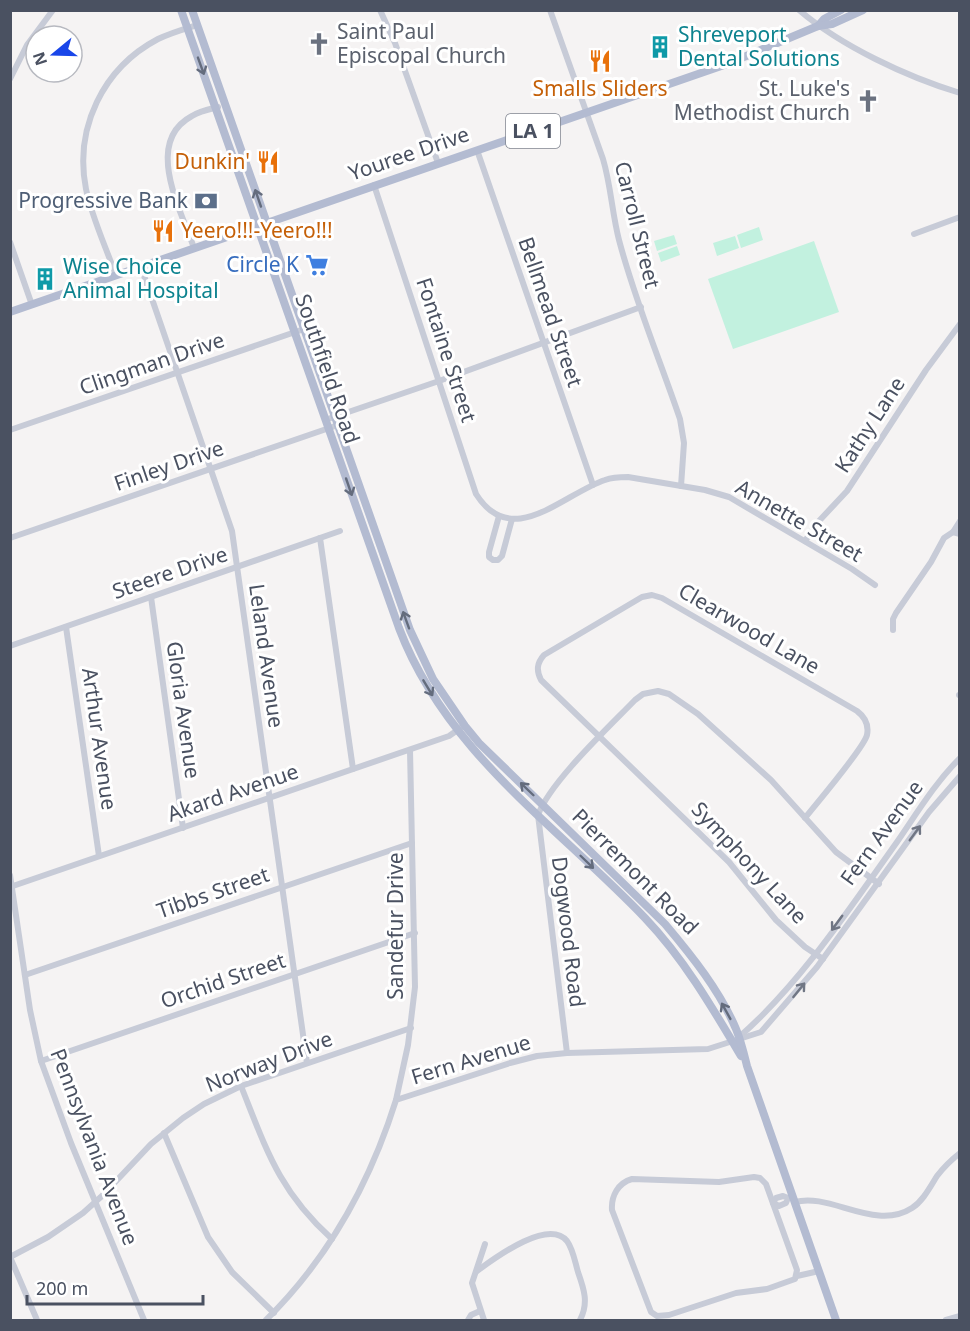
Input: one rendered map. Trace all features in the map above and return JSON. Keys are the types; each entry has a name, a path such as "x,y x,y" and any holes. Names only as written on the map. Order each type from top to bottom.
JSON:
{"main road":[{"name":"Southfield Road","path":"181,10 403,638 429,690 457,731"},
{"name":"Southfield Road","path":"192,10 410,630 434,680 465,726"},
{"name":"Youree Drive","path":"818,26 824,19 841,10"},
{"name":"Youree Drive","path":"10,312 759,52 818,26 832,24 863,10"},
{"path":"362,525 372,522"},
{"path":"385,588 394,585"},
{"path":"416,667 425,663"},
{"name":"Pierremont Road","path":"465,726 487,751 651,910 696,962 724,1007 766,1116 792,1199 836,1320"},
{"name":"Pierremont Road","path":"457,731 478,756 644,916 693,977 736,1039"},
{"path":"561,837 568,829"},
{"path":"644,916 651,910"}],"street":[{"path":"10,79 27,45 53,10"},
{"path":"380,10 395,43 438,163"},
{"name":"Carroll Street","path":"550,10 609,180 616,225 625,260 680,419 684,443 681,486"},
{"path":"799,10 818,26 894,68 960,93"},
{"path":"116,276 86,187 83,152 88,122 101,94 126,61 156,40 197,25"},
{"path":"194,248 168,174 167,154 173,134 184,121 192,115 225,105"},
{"path":"220,122 230,119"},
{"name":"Bellmead Street","path":"477,150 593,485"},
{"name":"Fontaine Street","path":"374,185 476,494 485,506 500,516"},
{"path":"914,234 960,217"},
{"path":"10,242 32,305"},
{"name":"Leland Avenue","path":"141,267 232,531 307,1063"},
{"path":"325,420 337,421 543,342 641,308"},
{"name":"Kathy Lane","path":"805,541 823,516 843,497 926,370 960,324"},
{"name":"Clingman Drive","path":"10,430 304,328"},
{"name":"Finley Drive","path":"10,538 328,428 337,421"},
{"name":"Annette Street","path":"500,516 525,519 606,479 628,477 681,486 729,497 852,569 875,585"},
{"path":"500,516 489,552 493,561 502,556 512,519"},
{"path":"893,630 893,620 903,602 931,562 944,538 956,533 960,521"},
{"name":"Steere Drive","path":"10,646 340,531"},
{"path":"320,538 353,769"},
{"name":"Clearwood Lane","path":"600,737 541,680 537,668 539,662 544,655 642,597 652,595 662,598 857,711 864,718 867,729 864,742 805,818"},
{"name":"Gloria Avenue","path":"151,597 183,828"},
{"name":"Arthur Avenue","path":"66,627 99,856"},
{"path":"538,815 542,804 635,700 647,693 658,691 666,693 698,714 756,766 836,852 879,884"},
{"name":"Akard Avenue","path":"11,886 410,750 449,736 465,726"},
{"name":"Symphony Lane","path":"600,737 729,862 776,920 823,959"},
{"name":"Sandefur Drive","path":"396,1100 411,1028 415,987 410,750"},
{"name":"Fern Avenue","path":"736,1039 781,995 815,954 922,803 960,758"},
{"name":"Fern Avenue","path":"266,1320 308,1273 332,1239 361,1190 378,1153 396,1100 521,1060 567,1053 708,1049 761,1032 823,959 929,812 960,776"},
{"name":"Dogwood Road","path":"538,815 567,1053"},
{"name":"Tibbs Street","path":"25,975 412,843"},
{"name":"Pennsylvania Avenue","path":"10,875 32,1024 42,1061 59,1112 144,1320"},
{"name":"Orchid Street","path":"42,1061 415,933"},
{"name":"Norway Drive","path":"10,1257 48,1237 96,1202 164,1132 204,1104 241,1086 411,1028"},
{"path":"241,1086 266,1150 281,1179 310,1219 332,1239"},
{"path":"164,1132 208,1238 232,1272 274,1313"},
{"path":"773,1203 776,1198 783,1196 869,1214 898,1214 920,1202 945,1165 960,1153"},
{"path":"797,1276 797,1270 766,1184 757,1177 719,1182 628,1179 620,1185 613,1197 612,1210 651,1311 657,1316 669,1315 736,1293 767,1289 793,1280 797,1276 819,1270"},
{"path":"477,1270 519,1244 544,1234 551,1233 561,1236 570,1246 585,1291 585,1305 580,1320"},
{"path":"484,1320 472,1278 477,1270 485,1244"},
{"path":"10,1257 37,1320"},
{"path":"468,1320 471,1315 480,1311"},
{"path":"946,1320 960,1316"}],"green space":[{"path":"759,227 763,240 741,248 737,235"},
{"path":"674,235 677,244 657,251 654,241"},
{"path":"735,236 739,248 717,256 713,243"},
{"path":"814,241 839,312 733,349 708,279"},
{"path":"677,246 680,255 661,262 658,253"}],"place":[{"name":"Saint Paul Episcopal Church","path":"319,44"},
{"name":"Shreveport Dental Solutions","path":"660,47"},
{"name":"Smalls Sliders","path":"600,61"},
{"name":"St. Luke's Methodist Church","path":"868,101"},
{"name":"Dunkin'","path":"268,162"},
{"name":"Progressive Bank","path":"206,201"},
{"name":"Yeero!!!-Yeero!!!","path":"163,231"},
{"name":"Circle K","path":"317,265"},
{"name":"Wise Choice Animal Hospital","path":"45,279"}]}
